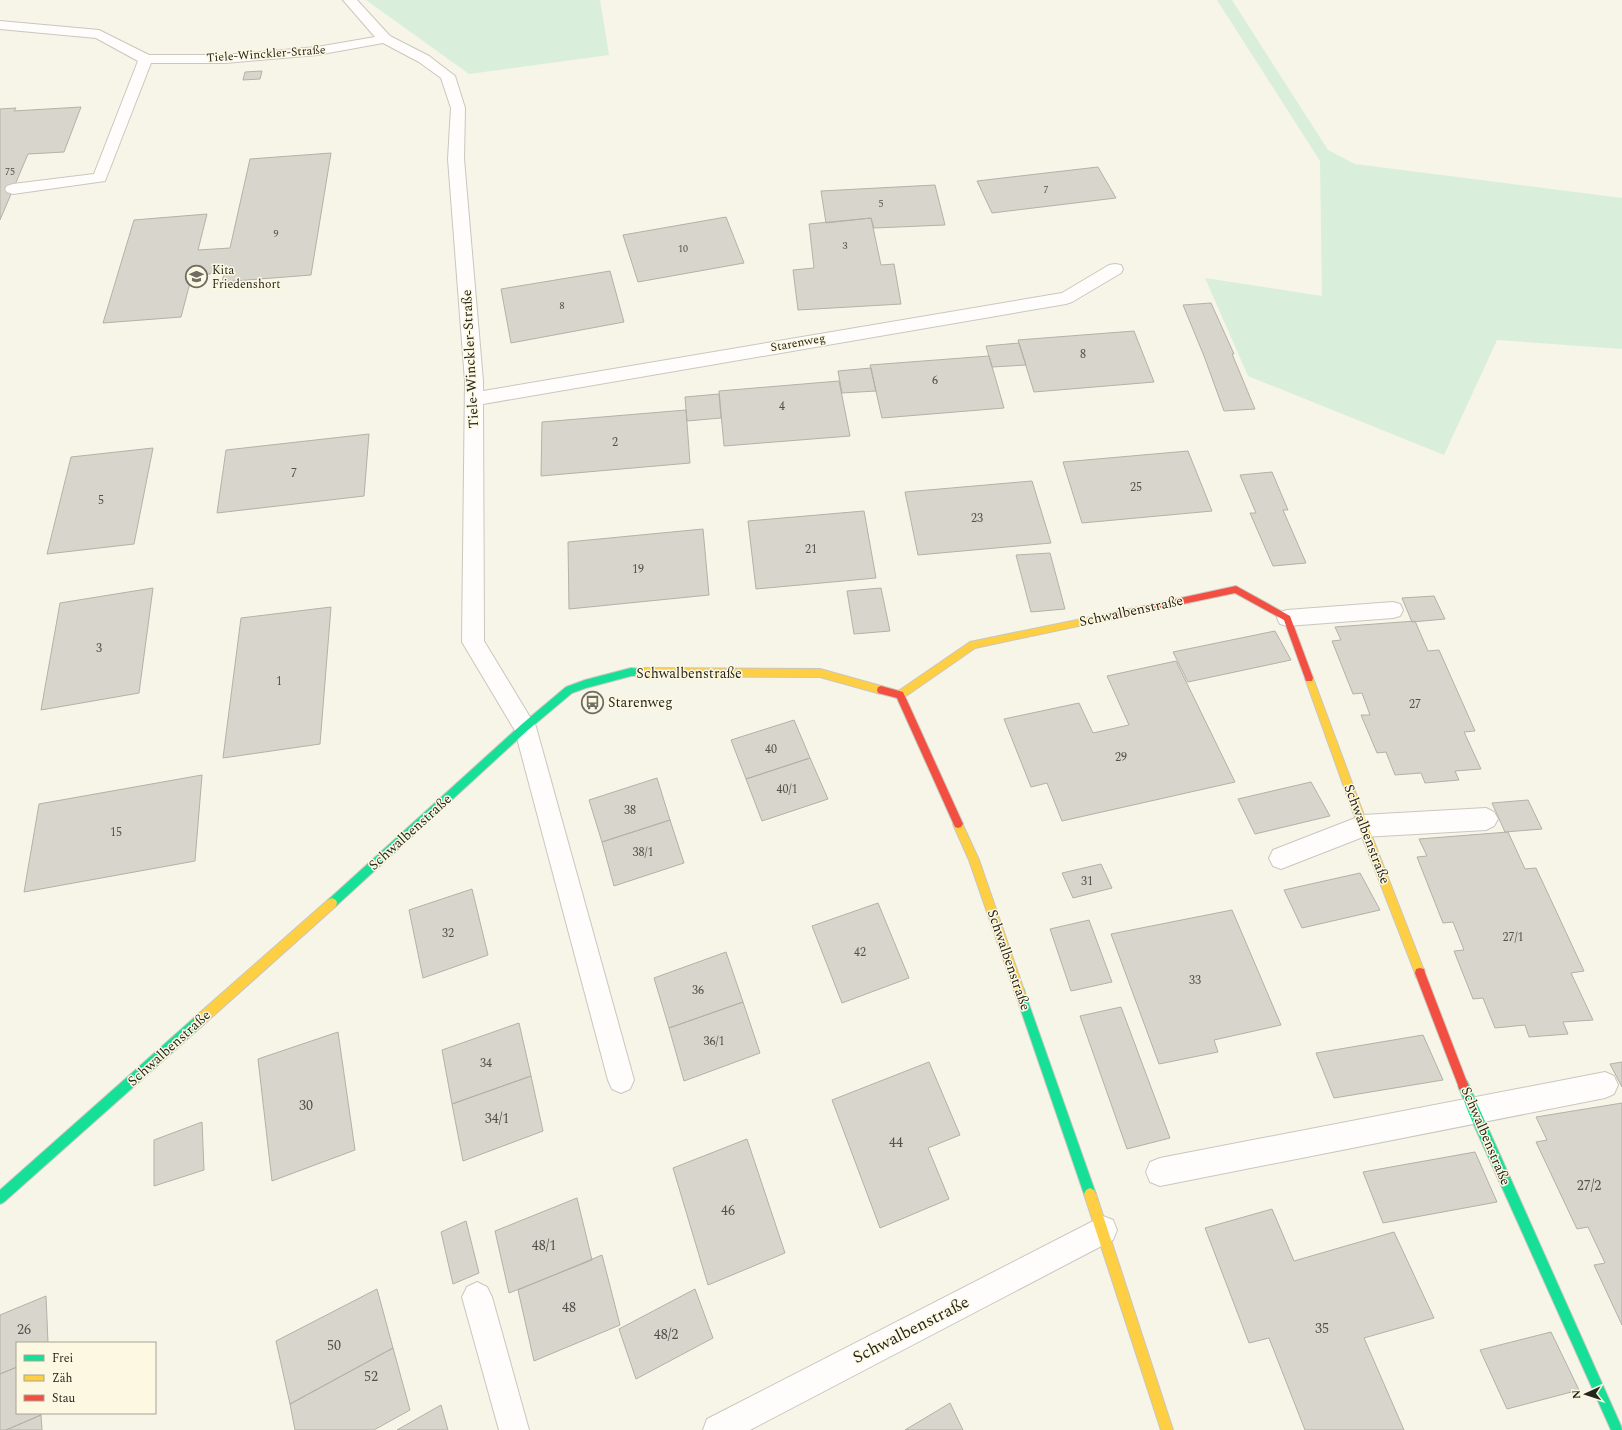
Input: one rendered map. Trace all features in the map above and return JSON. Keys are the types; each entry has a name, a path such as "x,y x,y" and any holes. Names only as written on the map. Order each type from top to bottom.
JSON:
{"street":[{"name":"Tiele-Winckler-Straße","path":"350,0 386,39 424,60 448,76 458,108 456,158 474,390 473,642 525,727 621,1080"},
{"name":"Tiele-Winckler-Straße","path":"0,25 99,34 146,59 225,59 302,53 386,39"},
{"path":"13,189 100,178 146,59"},
{"name":"Starenweg","path":"474,390 1066,298 1115,268"},
{"name":"Schwalbenstraße","path":"0,1198 328,907 525,727 569,690 585,684 631,672 820,673 900,695 973,645 1236,589 1287,618 1363,826 1473,1110 1617,1430"},
{"path":"1287,618 1393,610"},
{"name":"Schwalbenstraße","path":"900,695 974,860 1103,1230 1167,1430"},
{"path":"1281,858 1363,826 1486,819"},
{"path":"1160,1172 1605,1085"},
{"name":"Schwalbenstraße","path":"718,1430 1103,1230"},
{"path":"478,1298 514,1430"}],"green space":[{"path":"366,0 600,0 609,55 469,74"},
{"path":"1217,0 1232,0 1328,150 1355,164 1622,198 1622,349 1497,340 1444,455 1248,376 1205,278 1322,296 1320,161"}],"building":[{"path":"262,71 260,79 243,80 245,72"},
{"path":"81,107 64,152 28,154 0,220 0,109 16,108 14,111"},
{"path":"331,153 311,275 222,282 224,273 192,275 181,317 103,323 134,220 207,214 198,250 230,248 250,159"},
{"path":"1098,167 1116,198 992,213 977,181"},
{"path":"935,185 945,225 874,228 871,218 826,223 821,191"},
{"path":"726,217 744,263 638,282 623,235"},
{"path":"871,218 881,265 894,264 901,304 798,310 793,270 814,268 809,224"},
{"path":"610,271 624,322 511,343 501,289"},
{"path":"1211,303 1234,354 1232,354 1255,409 1224,411 1183,305"},
{"path":"1134,331 1154,382 1034,392 1018,340"},
{"path":"1019,343 1026,365 992,367 986,346"},
{"path":"989,356 1004,408 882,418 870,365"},
{"path":"871,368 876,391 842,393 838,371"},
{"path":"839,381 850,436 724,446 719,391"},
{"path":"719,394 721,418 687,421 685,397"},
{"path":"686,410 690,463 541,476 542,422"},
{"path":"369,434 364,496 217,513 226,450"},
{"path":"153,448 134,544 47,554 71,457"},
{"path":"1188,451 1212,511 1082,523 1063,462"},
{"path":"1272,472 1288,510 1283,510 1306,563 1273,566 1250,513 1256,513 1240,475"},
{"path":"1032,481 1051,543 918,555 905,492"},
{"path":"864,511 876,578 756,589 748,521"},
{"path":"703,529 709,595 569,609 568,542"},
{"path":"1050,553 1065,609 1031,612 1016,555"},
{"path":"153,588 139,693 41,710 60,603"},
{"path":"881,588 890,631 854,634 847,591"},
{"path":"1434,596 1445,619 1412,622 1402,598"},
{"path":"331,607 320,744 223,758 241,618"},
{"path":"1415,621 1428,651 1439,650 1475,731 1464,732 1481,769 1455,771 1459,780 1425,783 1421,773 1395,775 1386,752 1377,753 1361,715 1370,715 1362,693 1353,694 1332,641 1341,640 1335,627"},
{"path":"1275,631 1291,660 1188,682 1173,652"},
{"path":"1176,661 1235,782 1062,821 1047,783 1031,787 1004,719 1079,703 1093,733 1129,725 1107,676"},
{"path":"794,720 810,758 746,779 731,740"},
{"path":"810,758 828,799 762,821 746,779"},
{"path":"202,775 195,861 24,892 39,804"},
{"path":"657,778 670,820 602,842 589,800"},
{"path":"1311,782 1330,816 1255,834 1238,799"},
{"path":"1528,800 1542,829 1505,832 1492,803"},
{"path":"670,820 684,863 614,886 602,842"},
{"path":"1508,832 1525,869 1536,868 1584,971 1571,973 1593,1020 1563,1022 1568,1034 1529,1037 1525,1025 1495,1028 1483,998 1473,999 1454,951 1464,950 1453,922 1443,923 1417,857 1427,856 1419,839"},
{"path":"1101,864 1112,888 1073,898 1062,873"},
{"path":"1360,873 1380,910 1302,928 1284,890"},
{"path":"472,889 488,955 423,978 409,910"},
{"path":"878,903 909,978 842,1003 812,926"},
{"path":"1232,910 1281,1025 1214,1040 1218,1052 1159,1064 1111,934"},
{"path":"1089,920 1112,982 1071,991 1050,929"},
{"path":"726,952 743,1002 669,1028 654,978"},
{"path":"743,1002 760,1053 684,1081 669,1028"},
{"path":"1121,1007 1170,1138 1127,1149 1080,1016"},
{"path":"519,1023 531,1076 452,1104 442,1050"},
{"path":"338,1032 355,1150 272,1181 258,1059"},
{"path":"1423,1035 1443,1080 1334,1098 1316,1053"},
{"path":"929,1062 960,1135 928,1148 949,1199 880,1228 832,1100"},
{"path":"1622,1062 1622,1087 1610,1064"},
{"path":"531,1076 543,1131 463,1161 452,1104"},
{"path":"1622,1103 1622,1325 1594,1265 1605,1263 1588,1227 1577,1229 1536,1142 1547,1140 1536,1117"},
{"path":"202,1122 204,1170 154,1186 154,1140"},
{"path":"747,1139 785,1253 708,1285 673,1168"},
{"path":"1475,1152 1497,1202 1383,1223 1363,1172"},
{"path":"577,1198 592,1260 509,1293 495,1231"},
{"path":"1272,1209 1294,1261 1394,1232 1434,1318 1364,1338 1404,1430 1305,1430 1269,1338 1249,1343 1205,1228"},
{"path":"466,1221 479,1273 453,1284 441,1232"},
{"path":"602,1255 620,1325 534,1361 518,1290"},
{"path":"377,1289 393,1348 290,1404 276,1341"},
{"path":"695,1289 713,1338 636,1379 619,1329"},
{"path":"46,1296 48,1342 16,1342 16,1367 0,1374 0,1315"},
{"path":"1551,1332 1579,1390 1507,1409 1480,1350"},
{"path":"393,1348 410,1410 374,1430 295,1430 290,1404"},
{"path":"16,1367 16,1414 41,1415 6,1430 0,1430 0,1374"},
{"path":"950,1403 963,1430 905,1430"},
{"path":"441,1405 448,1430 397,1430"},
{"path":"41,1415 42,1430 6,1430"}],"traffic: fast":[{"path":"332,903 525,727 569,690 585,684 631,672 640,672"},
{"path":"1020,993 1090,1194"},
{"path":"0,1198 199,1021"},
{"path":"1463,1085 1617,1430"}],"traffic: slow":[{"path":"900,695 973,645 1116,615"},
{"path":"640,672 820,673 881,690"},
{"path":"1309,678 1363,826 1420,973"},
{"path":"958,824 974,860 1020,993"},
{"path":"199,1021 332,903"},
{"path":"1090,1194 1167,1430"}],"traffic: jam":[{"path":"1116,615 1236,589 1287,618 1309,678"},
{"path":"881,690 900,695 958,824"},
{"path":"1420,973 1463,1085"}],"place":[{"name":"Kita Friedenshort","path":"197,277"},
{"name":"Starenweg","path":"592,702"}]}
